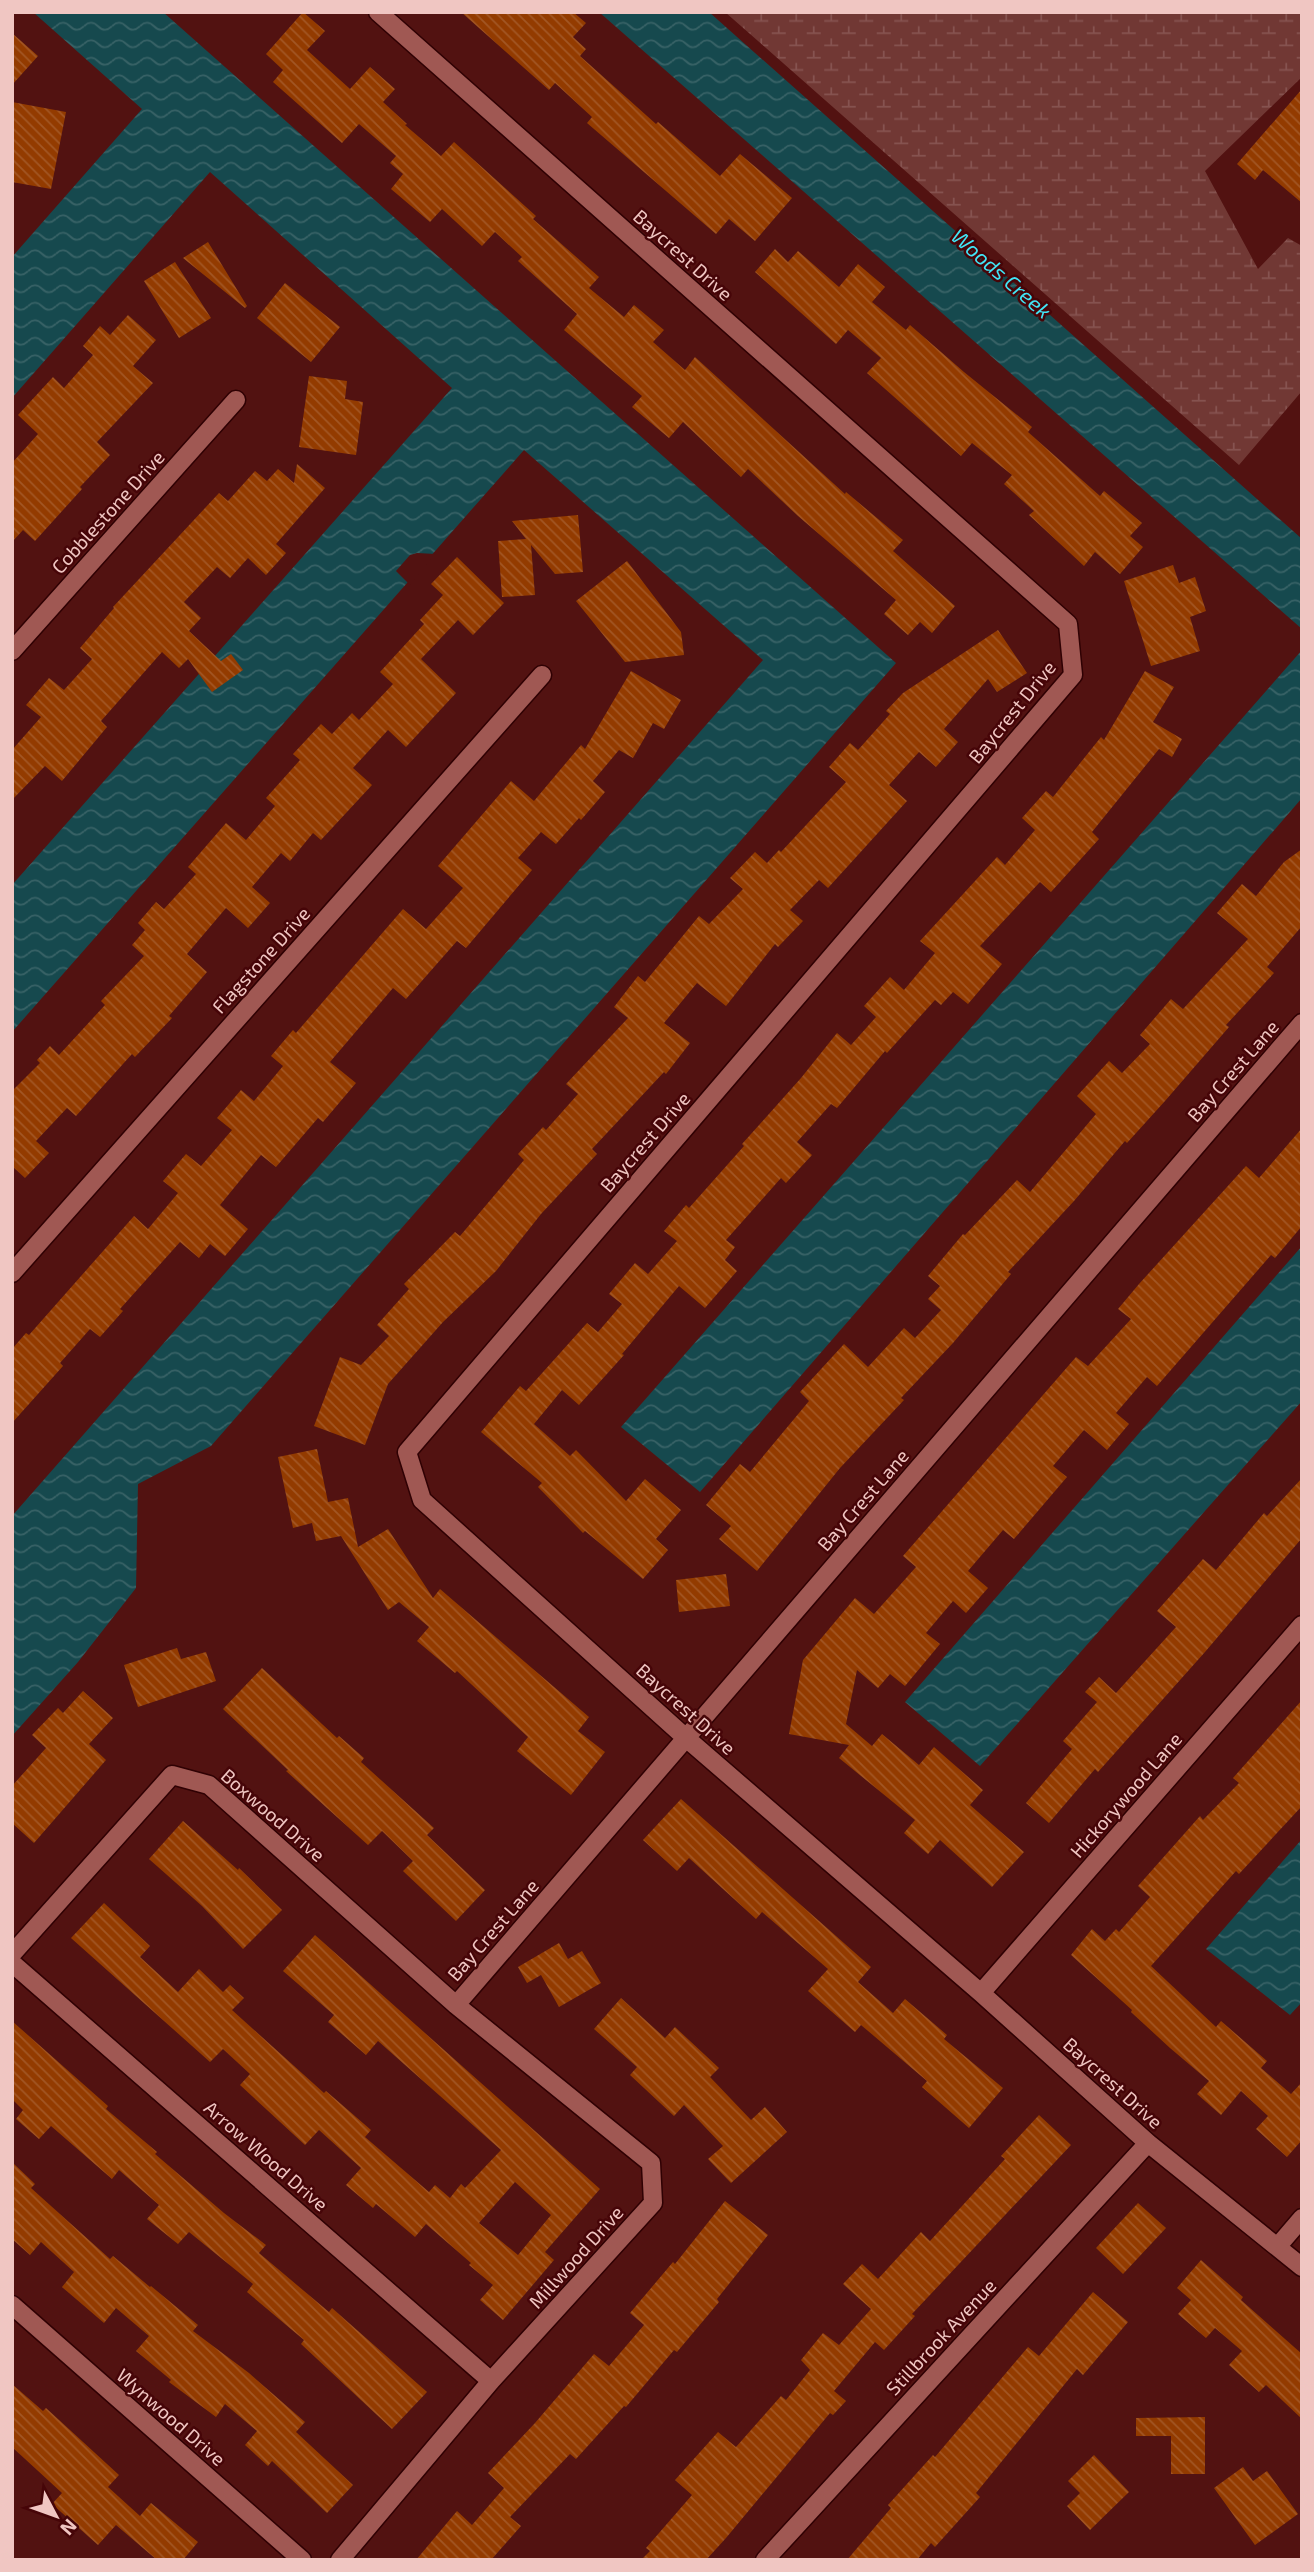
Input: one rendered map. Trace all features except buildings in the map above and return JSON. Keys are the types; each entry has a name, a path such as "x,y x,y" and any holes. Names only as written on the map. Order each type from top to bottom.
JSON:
{"street":[{"name":"Baycrest Drive","path":"378,12 1068,624 1073,675 407,1452 422,1500 686,1738 981,1993 1148,2143 1302,2267"},
{"name":"Cobblestone Drive","path":"12,651 236,400"},
{"name":"Flagstone Drive","path":"12,1273 542,674"},
{"name":"Bay Crest Lane","path":"456,2005 1302,1023"},
{"name":"Hickorywood Lane","path":"981,1993 1302,1625"},
{"name":"Boxwood Drive","path":"12,1954 172,1775 209,1784 456,2005"},
{"name":"Arrow Wood Drive","path":"12,1963 491,2381"},
{"name":"Millwood Drive","path":"340,2560 491,2381 653,2203 651,2163 456,2005"},
{"name":"Stillbrook Avenue","path":"765,2560 1148,2143"},
{"path":"1278,2246 1302,2218"},
{"name":"Wynwood Drive","path":"12,2305 302,2560"}],"green space":[{"path":"725,12 1302,12 1302,77 1205,171 1258,269 1288,238 1302,246 1302,391 1239,465"}],"water":[{"path":"33,12 163,12 896,663 211,1446 138,1484 136,1588 78,1662 12,1736 12,1516 763,660 524,450 12,1032 12,885 452,388 210,172 12,398 12,257 142,109"},
{"name":"Woods Creek","path":"599,12 709,12 1302,539 1302,629"},
{"path":"1302,650 1302,798 700,1492 621,1427"},
{"path":"1302,1246 1302,1401 980,1766 905,1702"},
{"path":"1302,1839 1302,2002 1290,2015 1206,1949"}],"pier":[{"path":"435,554 410,585 396,571 410,555"}]}
